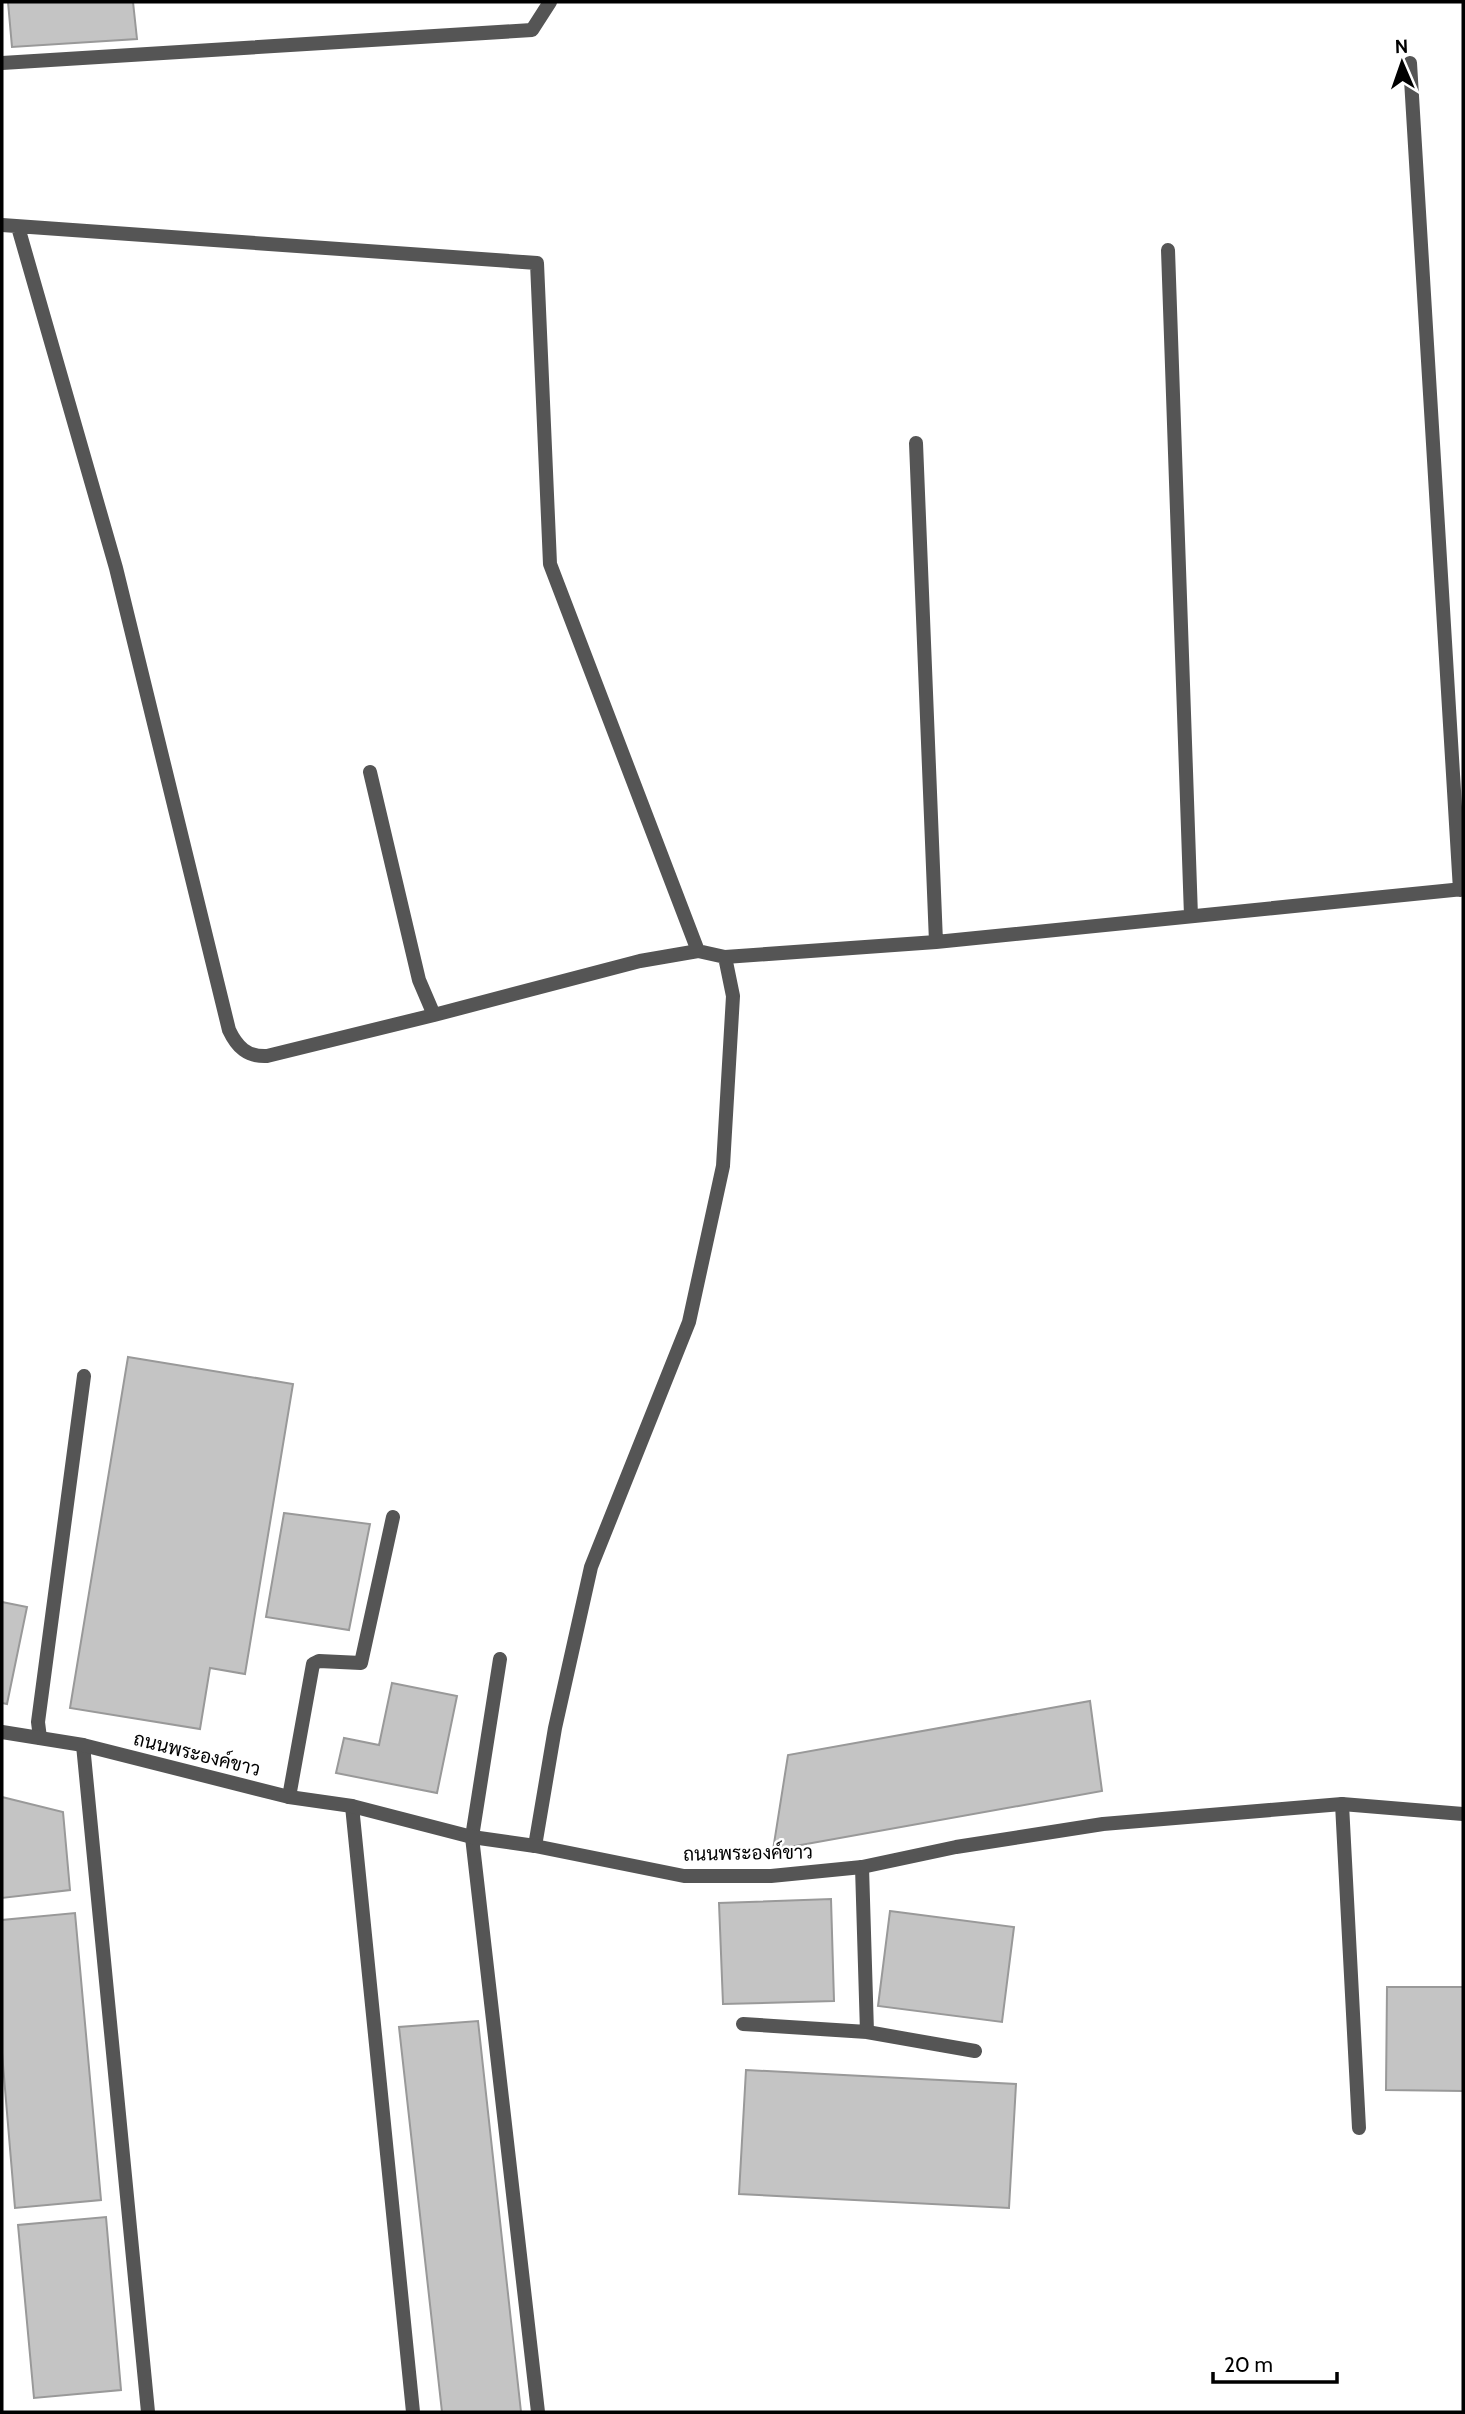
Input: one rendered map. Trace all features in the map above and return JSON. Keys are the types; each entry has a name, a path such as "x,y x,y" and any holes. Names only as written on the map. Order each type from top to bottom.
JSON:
{"street":[{"path":"2,63 532,30 550,2"},
{"path":"18,228 116,568 225,1016 236,1044 256,1056 267,1056 640,961 698,951 725,957 936,942 1462,890 1410,64"},
{"path":"2,225 537,263 551,564 698,951"},
{"path":"1168,250 1191,916"},
{"path":"916,443 936,942"},
{"path":"370,772 419,980 434,1015"},
{"path":"535,1846 555,1728 591,1567 690,1322 723,1167 733,996 725,957"},
{"path":"40,1738 38,1722 84,1376"},
{"path":"289,1797 313,1664 316,1661 360,1663 393,1517"},
{"path":"500,1659 472,1838 538,2412"},
{"name":"ถนนพระองค์ขาว","path":"2,1732 83,1745 289,1797 352,1806 472,1838 535,1846 684,1876 771,1876 862,1867 956,1847 1103,1824 1342,1804 1463,1814"},
{"path":"83,1745 148,2412"},
{"path":"1342,1804 1359,2128"},
{"path":"352,1806 413,2412"},
{"path":"862,1867 867,2032"},
{"path":"743,2024 867,2032 975,2051"}],"building":[{"path":"8,2 133,2 137,39 12,47"},
{"path":"128,1357 293,1384 245,1674 210,1668 200,1729 70,1708"},
{"path":"284,1513 370,1524 349,1630 266,1617"},
{"path":"2,1602 27,1607 7,1704 2,1703"},
{"path":"392,1683 457,1696 437,1793 336,1773 344,1738 379,1745"},
{"path":"1090,1701 1102,1791 773,1850 788,1755"},
{"path":"2,1797 63,1812 70,1890 2,1898"},
{"path":"831,1899 834,2001 723,2004 719,1903"},
{"path":"890,1911 1014,1927 1002,2022 878,2006"},
{"path":"75,1913 101,2200 15,2208 2,2053 2,1920"},
{"path":"1387,1987 1463,1987 1463,2091 1386,2090"},
{"path":"478,2021 521,2412 442,2412 399,2027"},
{"path":"746,2070 1016,2084 1009,2208 739,2194"},
{"path":"106,2217 121,2390 34,2398 18,2225"}]}
